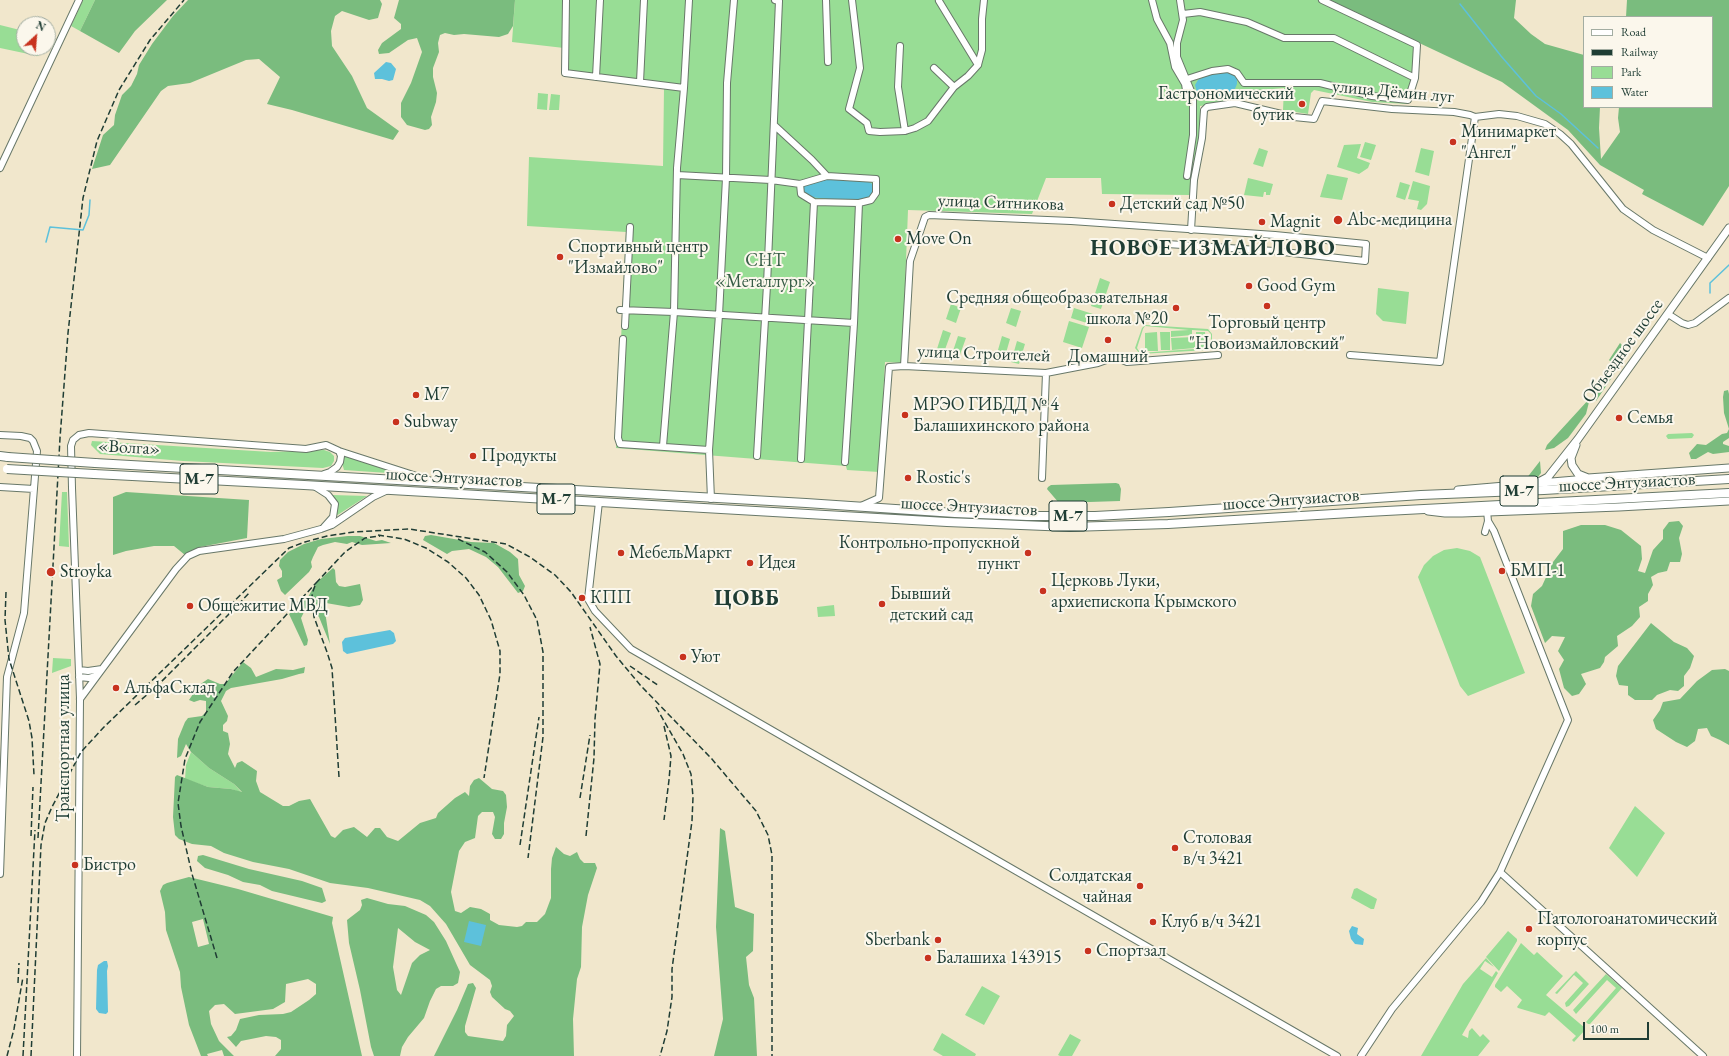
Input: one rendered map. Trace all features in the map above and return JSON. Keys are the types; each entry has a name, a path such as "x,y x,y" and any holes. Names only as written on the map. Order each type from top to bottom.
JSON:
{"highway":[{"name":"«Волга»","path":"4,457 304,474"},
{"name":"«Волга»","path":"4,469 304,485"},
{"name":"шоссе Энтузиастов","path":"304,474 710,499 1027,516 1095,516 1421,495 1544,490 1729,479"},
{"name":"шоссе Энтузиастов","path":"304,485 947,522 1070,527 1168,524 1729,493"}],"main road":[{"name":"Объездное шоссе","path":"1533,485 1548,477 1578,439 1729,228"},
{"path":"1578,439 1572,455 1572,465 1581,476 1591,478"},
{"path":"1421,495 1591,478 1729,468"},
{"path":"1423,509 1432,512 1445,513 1487,512 1619,508 1729,501"}],"street":[{"path":"0,168 79,0"},
{"path":"566,0 565,73 684,88"},
{"path":"596,77 600,0"},
{"path":"640,82 644,0"},
{"path":"663,446 674,312 677,175 689,0"},
{"path":"710,499 709,450 719,315 726,178 727,83 734,0"},
{"path":"757,456 779,1 775,0"},
{"path":"826,0 828,62"},
{"path":"852,0 860,68 849,109 867,123 869,131 905,132 928,121 945,101 954,87 968,76 978,65 982,50 982,19 984,0"},
{"path":"1152,0 1157,19 1170,43 1175,67 1185,84 1187,96"},
{"path":"1180,0 1183,20 1177,43 1177,57 1181,71 1187,79 1193,96 1192,135 1187,176"},
{"path":"1187,79 1212,71 1228,69 1237,73 1244,83 1320,83 1372,96 1408,100 1415,78 1417,45 1322,0"},
{"path":"939,1 978,65"},
{"path":"1183,14 1200,12 1246,22 1284,38 1334,38 1415,78"},
{"path":"900,46 898,87 905,132"},
{"path":"934,68 954,87"},
{"name":"улица Дёмин луг","path":"1191,230 1194,180 1202,138 1204,110 1207,107 1235,103 1314,119 1322,101 1392,109 1454,112 1475,117"},
{"path":"1350,355 1440,362 1475,117 1499,114 1516,116 1545,124 1560,134 1571,144 1623,209 1653,230 1708,258"},
{"path":"774,125 827,176"},
{"path":"677,175 771,180 800,184 827,176 876,179 876,193 871,200 859,203 814,202 801,194 800,184"},
{"path":"801,459 814,202"},
{"path":"845,462 854,323 859,203"},
{"name":"улица Ситникова","path":"904,366 910,261 926,216 1034,218 1191,230"},
{"path":"625,326 623,310 630,227"},
{"path":"1152,243 1274,251 1365,261 1366,244 1275,235 1191,230"},
{"path":"1668,314 1688,325 1695,323 1729,298"},
{"path":"623,310 854,323"},
{"path":"623,339 619,372 618,438 620,444 709,450"},
{"name":"улица Строителей","path":"860,507 879,498 889,367 904,366 1046,373 1098,363 1115,357 1127,362 1218,355"},
{"path":"1042,478 1046,373"},
{"name":"Транспортная улица","path":"77,1056 80,699 72,488 71,446 73,440 79,435 89,433 306,449 326,445 339,451"},
{"path":"0,435 21,436 33,441 37,451 24,613 7,677 0,874"},
{"path":"321,475 330,472 337,467 341,456 339,451"},
{"path":"339,451 436,482"},
{"path":"313,485 328,495 335,504 332,517 321,529"},
{"path":"0,486 34,489"},
{"path":"80,699 176,569 188,556 199,551 284,539 321,529 332,525 373,497 389,490"},
{"path":"599,502 588,599 595,611 630,649 1337,1056"},
{"path":"1485,532 1488,521 1487,512"},
{"path":"1361,1056 1392,1009 1481,902 1500,872 1568,720 1494,531 1488,521"},
{"path":"79,673 102,669"},
{"path":"79,673 96,676"},
{"path":"1500,872 1703,1056"}],"green space":[{"path":"83,0 95,0 80,31 71,26"},
{"path":"95,0 167,0 135,31 119,53 80,31"},
{"path":"188,0 380,0 382,4 378,18 369,20 342,11 335,16 331,31 332,46 352,76 367,108 399,131 393,140 267,104 280,77 259,59 246,60 190,83 168,86 161,91 110,165 92,169 103,135 114,125 115,115 122,95 131,86 137,74 139,65 152,44 173,16"},
{"path":"399,0 515,0 513,26 508,34 499,37 464,34 454,35 445,33 440,35 438,43 439,52 433,68 433,77 437,93 436,102 431,117 432,125 429,129 425,130 407,125 401,117 401,103 411,83 422,52 417,38 408,40 389,53 379,54 378,50 382,43 401,29 401,24 394,18"},
{"name":"СНТ «Металлург»","path":"515,0 1326,0 1417,43 1414,89 1408,104 1372,102 1314,90 1311,93 1308,114 1283,110 1284,88 1251,91 1235,101 1200,106 1200,137 1190,176 1190,195 1102,194 1101,178 1046,178 1032,214 908,210 902,363 885,362 879,472 847,470 846,466 616,448 626,232 527,226 529,157 663,166 664,88 562,75 564,48 512,42"},
{"path":"1328,0 1516,0 1514,18 1531,34 1545,44 1583,55 1583,108 1600,108 1599,128 1601,159 1620,132 1618,118 1619,108 1713,108 1713,16 1626,16 1627,0 1729,0 1729,186 1703,226 1642,194 1644,190 1600,165 1568,130 1502,82"},
{"path":"0,25 16,29 16,51 0,48"},
{"path":"538,93 548,94 547,110 537,109"},
{"path":"551,94 560,95 559,110 549,110"},
{"path":"1365,142 1376,145 1371,160 1360,157"},
{"path":"1361,144 1357,158 1370,163 1368,168 1359,174 1337,167 1344,145"},
{"path":"1259,148 1268,151 1263,167 1253,164"},
{"path":"1421,148 1434,151 1429,176 1415,172"},
{"path":"1327,174 1348,178 1342,200 1320,197"},
{"path":"1248,178 1273,184 1270,195 1266,195 1266,192 1264,192 1263,197 1244,195"},
{"path":"1413,181 1430,186 1427,204 1421,210 1417,209 1419,201 1408,199"},
{"path":"1400,182 1410,185 1405,200 1396,197"},
{"path":"1100,278 1110,282 1101,309 1091,306"},
{"path":"1378,288 1409,292 1406,324 1383,321 1376,314"},
{"path":"951,304 961,308 956,323 946,319"},
{"path":"1011,308 1021,311 1016,327 1006,323"},
{"path":"1074,308 1093,314 1090,324 1071,318"},
{"path":"1069,321 1089,327 1082,348 1063,342"},
{"path":"1145,325 1208,329 1212,334 1212,345 1208,350 1140,354 1135,348 1142,328","holes":["1145,326 1189,330 1171,331 1171,337 1192,335 1192,330 1208,331 1211,334 1211,345 1207,348 1140,353 1137,348"]},
{"path":"943,330 951,333 943,355 936,352"},
{"path":"1157,332 1158,351 1145,351 1145,333"},
{"path":"1160,332 1170,332 1170,350 1161,350"},
{"path":"1196,332 1205,332 1206,348 1196,348"},
{"path":"958,336 966,338 958,360 951,357"},
{"path":"1002,336 1010,339 1004,360 996,357"},
{"path":"1195,337 1195,348 1172,350 1171,338"},
{"path":"1017,341 1025,344 1019,364 1011,362"},
{"path":"1620,343 1623,346 1616,357 1621,364 1596,401 1592,393 1592,382 1605,381 1616,368 1609,360"},
{"path":"1728,390 1729,429 1724,413 1723,397 1724,391"},
{"path":"1590,398 1586,414 1568,438 1554,448 1545,450 1547,445"},
{"path":"1729,429 1729,438 1723,442 1723,444 1729,446 1729,452 1713,454 1708,452 1696,459 1691,459 1689,453 1697,444 1706,445 1722,434 1727,433"},
{"path":"1692,433 1694,435 1692,438 1668,439 1666,436 1668,434"},
{"path":"92,441 271,452 324,450 330,452 334,456 334,461 331,466 323,468 183,461 100,454 91,445"},
{"path":"343,454 402,474 344,470 342,463"},
{"path":"1540,461 1541,473 1538,477 1526,479"},
{"path":"1119,484 1121,489 1120,501 1059,503 1047,489 1051,485"},
{"path":"62,492 67,492 69,547 59,546"},
{"path":"126,492 249,500 247,538 200,547 185,555 174,546 154,546 113,555 113,497"},
{"path":"332,495 367,496 336,516 336,503"},
{"path":"1679,521 1683,526 1679,538 1682,554 1680,562 1670,562 1667,571 1658,573 1651,577 1653,585 1648,594 1648,601 1639,607 1640,617 1632,626 1617,636 1618,646 1605,657 1600,668 1581,674 1586,684 1579,694 1572,696 1564,688 1559,669 1564,660 1558,651 1565,637 1552,636 1545,643 1531,606 1533,594 1542,586 1553,562 1563,549 1563,531 1581,525 1605,525 1621,530 1641,546 1642,559 1638,571 1645,573 1653,550 1663,539 1663,530 1669,522"},
{"path":"431,535 471,542 494,543 510,552 518,559 519,575 525,586 523,591 518,593 498,567 486,557 469,549 452,551 447,554 423,540 425,536"},
{"path":"360,536 376,541 382,540 391,543 362,545 352,542 347,544 335,542 318,547 311,562 312,567 309,572 285,595 281,591 277,580 282,577 282,571 279,566 280,560 288,552 304,544 321,539"},
{"path":"1457,548 1470,551 1480,557 1525,673 1468,696 1460,686 1418,577 1424,565 1433,556 1444,550"},
{"path":"333,568 335,570 336,582 339,586 345,587 360,584 363,600 360,605 349,607 326,603 324,605 330,644 319,617 311,608 306,608 301,618 308,640 307,645 304,646 289,614 308,597 316,583"},
{"path":"834,605 835,616 818,617 817,607"},
{"path":"1651,623 1674,642 1687,648 1694,656 1690,668 1684,676 1684,686 1678,691 1670,690 1657,695 1652,700 1635,700 1628,695 1628,686 1619,685 1616,676 1618,666"},
{"path":"53,658 71,659 71,666 52,673"},
{"path":"243,662 251,668 256,677 276,669 293,670 305,667 304,673 282,679 231,688 226,691 221,701 228,716 227,721 223,725 223,731 228,733 230,744 228,754 235,768 237,763 242,761 257,771 256,781 260,792 283,806 289,806 299,801 310,799 331,836 335,838 343,830 354,827 367,837 375,828 380,828 387,837 398,841 420,823 436,818 438,813 455,798 465,792 469,796 470,786 474,780 479,778 492,789 503,791 506,795 507,807 504,823 504,834 501,839 495,839 492,834 495,817 493,812 482,812 478,816 475,838 465,842 459,851 451,892 455,911 461,913 470,907 481,909 490,914 490,920 499,925 517,927 522,926 526,922 537,922 545,914 551,898 552,858 556,847 564,854 570,856 577,852 580,859 584,863 595,863 597,868 588,895 582,927 581,967 577,979 573,1019 574,1056 434,1056 468,984 473,983 476,988 465,1026 465,1032 468,1036 503,1041 506,1036 507,1025 514,1016 492,997 490,992 492,986 490,980 470,965 446,924 430,906 420,900 368,888 330,883 289,869 253,862 224,853 211,846 192,844 179,839 175,835 173,817 175,777 177,775 208,787 231,789 242,792 234,784 209,768 191,752 186,744 181,756 177,758 178,739 185,722 188,718 202,716 206,712 206,701 200,700 194,702 189,700 199,685 208,679 220,684 225,684"},
{"path":"1725,669 1729,671 1729,745 1711,736 1707,728 1698,729 1695,741 1687,747 1656,729 1653,720 1660,710 1663,702 1680,699 1697,681 1712,670"},
{"path":"191,752 209,768 234,784 242,793 231,789 208,787 185,779 186,765"},
{"path":"1635,806 1665,833 1637,877 1609,848"},
{"path":"720,828 725,831 735,907 754,914 753,951 746,957 749,985 754,998 757,1056 714,1056 723,1019 716,927"},
{"path":"203,855 249,869 302,881 322,888 326,901 322,903 272,891 260,885 243,882 228,875 205,868 197,861 198,856"},
{"path":"189,877 238,889 333,917 332,923 362,1056 275,1056 281,1049 281,1040 276,1037 266,1036 241,1041 236,1047 227,1037 231,1036 236,1030 240,1019 259,1015 283,1014 291,1012 309,1000 316,994 316,984 308,979 286,984 285,1002 273,1009 235,1014 224,1004 215,1005 209,1011 211,1024 219,1041 234,1056 224,1056 222,1050 207,1054 208,1056 201,1056 189,1025 181,987 180,972 166,930 165,912 160,891 163,885","holes":["203,919 209,944 198,947 192,922"]},
{"path":"1357,888 1377,899 1374,909 1371,909 1351,898 1354,889"},
{"path":"367,898 388,904 405,906 426,915 434,922 446,941 460,972 458,983 453,986 441,986 436,989 424,1018 408,1037 402,1047 400,1056 374,1056 371,1047 349,943 347,920 360,910 362,905 361,900","holes":["398,928 415,942 430,950 420,955 412,963 401,995 397,990 393,967"]},
{"path":"1508,931 1517,939 1517,941 1499,971 1486,957"},
{"path":"1521,943 1534,955 1537,952 1563,976 1546,995 1585,1028 1585,1030 1574,1042 1572,1040 1576,1036 1549,1012 1545,1016 1518,1008 1517,1007 1522,1000 1507,986 1501,992 1495,987"},
{"path":"1486,958 1494,967 1485,961 1480,969 1492,977 1496,971 1498,973 1462,1035 1468,1038 1469,1031 1472,1028 1480,1037 1483,1034 1490,1041 1478,1056 1421,1056 1463,984"},
{"path":"1576,971 1589,984 1569,1006 1566,1007 1565,1003 1583,983 1574,975 1557,994 1555,993"},
{"path":"1606,974 1622,988 1590,1024 1588,1024 1586,1022 1616,988 1607,980 1576,1014 1573,1010"},
{"path":"982,986 1000,996 984,1025 965,1015"},
{"path":"942,1033 976,1054 975,1056 943,1056 933,1050"},
{"path":"1070,1034 1081,1040 1072,1056 1058,1055"}],"water":[{"path":"386,62 391,63 396,69 393,80 389,81 375,79 374,73"},
{"path":"1222,71 1237,76 1237,84 1234,91 1229,94 1205,99 1198,96 1195,85 1198,80 1210,74"},
{"path":"829,179 869,182 872,184 873,191 869,197 865,199 849,201 809,197 804,193 803,188 805,184"},
{"path":"390,630 394,633 396,641 393,644 347,654 343,651 342,642 345,638"},
{"path":"469,921 486,925 481,946 464,942"},
{"path":"1352,926 1358,928 1357,934 1364,939 1363,945 1355,944 1351,939 1349,931"},
{"path":"104,961 107,961 108,966 108,1012 106,1014 99,1013 96,1009 97,970 98,965"}],"waterway":[{"path":"1460,4 1501,56 1536,96 1561,114 1598,148"},
{"path":"46,242 50,227 83,230 89,215 90,200"},
{"path":"1710,293 1710,283 1729,265"}],"railway":[{"path":"38,838 60,438 68,333 83,198 97,141 119,90 150,40 184,0"},
{"path":"31,1056 41,845 45,823 81,752 104,727 289,548 327,536 354,532 409,529 506,544 530,557 555,575 571,592 616,656 641,686 711,758 756,811 768,835 772,855 772,1056"},
{"path":"378,535 404,539 426,548 448,562 466,578 479,595 491,620 500,651 500,674 484,778"},
{"path":"339,777 332,668 314,617 312,594 316,583 345,552 365,538 380,536"},
{"path":"458,539 485,552 507,572 524,595 537,620 543,652 543,737 528,858"},
{"path":"217,958 192,874 181,826 178,803 185,759 200,722 233,672 316,583"},
{"path":"6,592 5,620 9,659 29,721 32,738 34,775"},
{"path":"135,705 156,687 249,593"},
{"path":"586,836 594,758 595,719 600,664 590,627"},
{"path":"630,666 659,686"},
{"path":"656,707 683,754 691,774 693,797 692,821 672,969 672,997 667,1031 660,1056"},
{"path":"520,845 539,717"},
{"path":"664,726 671,756 664,820"},
{"path":"580,798 590,735"},
{"path":"31,836 33,787"},
{"path":"23,1056 35,830"},
{"path":"18,983 19,963"},
{"path":"7,1056 14,1029 23,977"}],"place":[{"name":"Гастрономический бутик","path":"1302,104"},
{"name":"Минимаркет \"Ангел\"","path":"1453,142"},
{"name":"Детский сад №50","path":"1112,204"},
{"name":"Abc-медицина","path":"1338,220"},
{"name":"Magnit","path":"1262,222"},
{"name":"Move On","path":"898,239"},
{"name":"Спортивный центр \"Измайлово\"","path":"560,257"},
{"name":"Good Gym","path":"1249,286"},
{"name":"Торговый центр \"Новоизмайловский\"","path":"1267,306"},
{"name":"Средняя общеобразовательная школа №20","path":"1176,308"},
{"name":"Домашний","path":"1108,340"},
{"name":"М7","path":"416,395"},
{"name":"МРЭО ГИБДД № 4 Балашихинского района","path":"905,415"},
{"name":"Семья","path":"1619,418"},
{"name":"Subway","path":"396,422"},
{"name":"Продукты","path":"473,456"},
{"name":"Rostiс's","path":"908,478"},
{"name":"МебельМаркт","path":"621,553"},
{"name":"Контрольно-пропускной пункт","path":"1028,553"},
{"name":"Идея","path":"750,563"},
{"name":"БМП-1","path":"1502,571"},
{"name":"Stroyka","path":"51,572"},
{"name":"Церковь Луки, архиепископа Крымского","path":"1043,591"},
{"name":"КПП","path":"582,598"},
{"name":"Бывший детский сад","path":"882,604"},
{"name":"Общежитие МВД","path":"190,606"},
{"name":"Уют","path":"683,657"},
{"name":"АльфаСклад","path":"116,688"},
{"name":"Столовая в/ч 3421","path":"1175,848"},
{"name":"Бистро","path":"75,865"},
{"name":"Солдатская чайная","path":"1140,886"},
{"name":"Клуб в/ч 3421","path":"1153,922"},
{"name":"Патологоанатомический корпус","path":"1529,929"},
{"name":"Sberbank","path":"938,940"},
{"name":"Спортзал","path":"1088,951"},
{"name":"Балашиха 143915","path":"928,958"}],"district":[{"name":"НОВОЕ ИЗМАЙЛОВО","path":"1213,249"},
{"name":"ЦОВБ","path":"747,599"}]}
